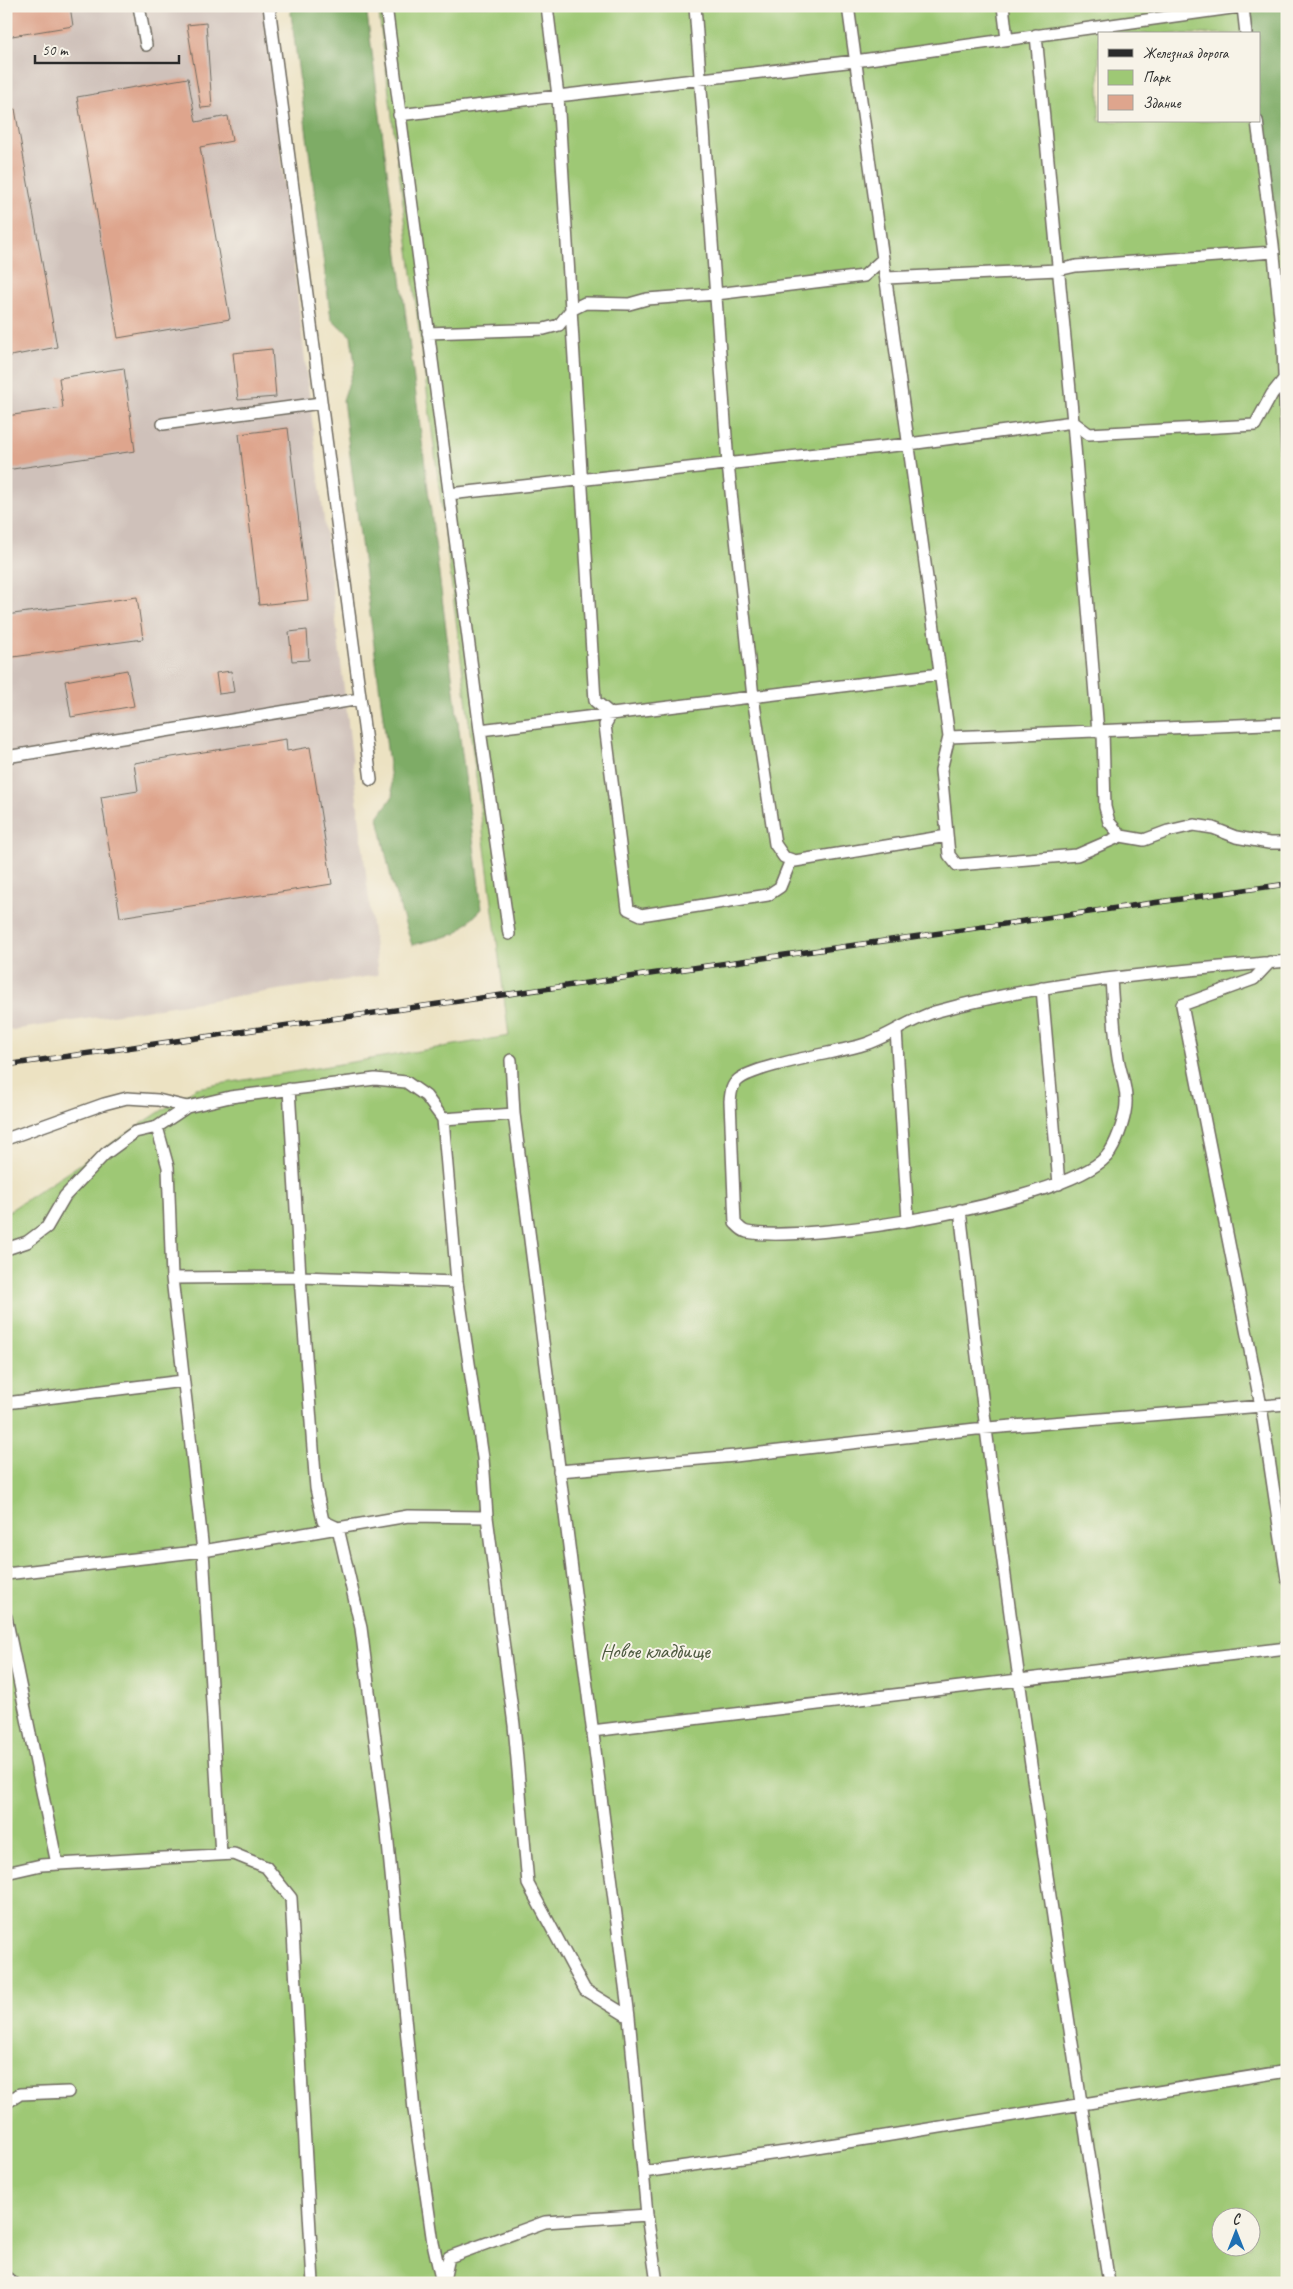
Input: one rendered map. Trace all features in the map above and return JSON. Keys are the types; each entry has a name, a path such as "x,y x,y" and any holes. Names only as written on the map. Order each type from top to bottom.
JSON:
{"lane":[{"path":"139,6 146,45"},
{"path":"269,6 371,780"},
{"path":"386,6 480,730 509,934"},
{"path":"547,6 558,96 595,701 610,714"},
{"path":"695,6 728,464 753,697 775,844 784,857 795,861 832,857 947,836"},
{"path":"848,6 949,737 941,770 949,855 957,865 1077,855 1121,836 1144,840 1168,830 1194,825 1213,828 1236,837 1269,843 1287,843"},
{"path":"1003,6 1007,39"},
{"path":"399,115 855,61 1246,6"},
{"path":"1242,7 1246,32"},
{"path":"1036,35 1073,422 1105,807 1109,822 1121,836"},
{"path":"1257,122 1274,252 1284,378 1287,453"},
{"path":"886,278 1058,270 1076,266 1274,252"},
{"path":"428,333 544,330 559,325 571,310 585,303 629,304 647,299 716,294 864,276 883,259"},
{"path":"449,494 581,478 909,444 1073,422 1088,434 1255,425 1272,394 1284,378"},
{"path":"163,424 321,403"},
{"path":"480,730 940,674"},
{"path":"6,756 360,699"},
{"path":"610,714 605,725 628,909 641,915 768,895 780,887 791,860"},
{"path":"949,737 1287,723"},
{"path":"1111,978 1118,1057 1126,1099 1120,1127 1109,1154 1084,1174 1004,1202 885,1225 772,1235 744,1232 735,1223 730,1101 733,1086 740,1079 759,1072 864,1045 935,1011 1042,988 1111,978 1287,961"},
{"path":"1270,962 1254,978 1182,1005 1262,1406 1287,1579"},
{"path":"1042,988 1059,1184"},
{"path":"896,1030 908,1220"},
{"path":"511,1060 514,1114 629,2016 647,2216 656,2283"},
{"path":"6,1249 26,1242 47,1227 65,1196 105,1154 134,1132 157,1127 187,1108 230,1097 375,1079 406,1082 426,1096 443,1119 456,1282 483,1458 487,1517 514,1725 528,1884 585,1990 629,2016"},
{"path":"289,1089 300,1277 316,1488 323,1521 338,1528"},
{"path":"6,1139 104,1104 127,1098 158,1100 187,1108"},
{"path":"443,1119 514,1114"},
{"path":"157,1127 168,1167 172,1278 203,1551 221,1854"},
{"path":"960,1210 984,1428 1081,2104 1109,2283"},
{"path":"172,1278 300,1277 456,1282"},
{"path":"6,1403 183,1381"},
{"path":"559,1471 735,1456 984,1428 1287,1404"},
{"path":"6,1574 203,1551 408,1516 487,1517"},
{"path":"338,1528 361,1628 387,1834 414,2110 433,2244 443,2283"},
{"path":"6,1617 56,1864"},
{"path":"592,1731 1287,1648"},
{"path":"6,1873 56,1864 234,1854 266,1867 291,1898 313,2283"},
{"path":"643,2172 1287,2072"},
{"path":"6,2103 20,2094 68,2092"},
{"path":"443,2283 449,2257 545,2222 647,2216"},
{"path":"6,2277 12,2283"}],"shaded area":[{"path":"6,6 263,6 378,975 6,1031"}],"green space":[{"path":"290,6 366,6 482,909 456,934 412,945 392,883 378,817 393,796 343,400 355,364 351,336 331,319"},
{"name":"Новое кладбище","path":"378,6 1287,6 1287,2283 6,2283 6,1213 196,1088 509,1036"},
{"path":"1247,6 1287,6 1287,297 1260,105 1260,32 1250,32"}],"building":[{"path":"6,6 70,6 73,26 6,37"},
{"path":"206,23 212,107 201,108 187,25"},
{"path":"188,78 196,122 228,116 232,141 200,147 230,319 118,338 77,97"},
{"path":"15,109 57,347 6,357 6,110"},
{"path":"272,349 276,397 238,400 233,353"},
{"path":"124,368 135,451 6,470 6,416 63,408 59,378"},
{"path":"288,428 308,600 259,605 239,434"},
{"path":"137,597 143,639 6,658 6,615"},
{"path":"307,630 309,660 292,661 289,632"},
{"path":"127,670 134,706 71,717 65,681"},
{"path":"231,671 234,692 219,694 216,673"},
{"path":"286,739 287,751 310,747 332,884 120,917 101,797 138,791 134,763"}],"railway":[{"path":"6,1065 1287,884"}]}
